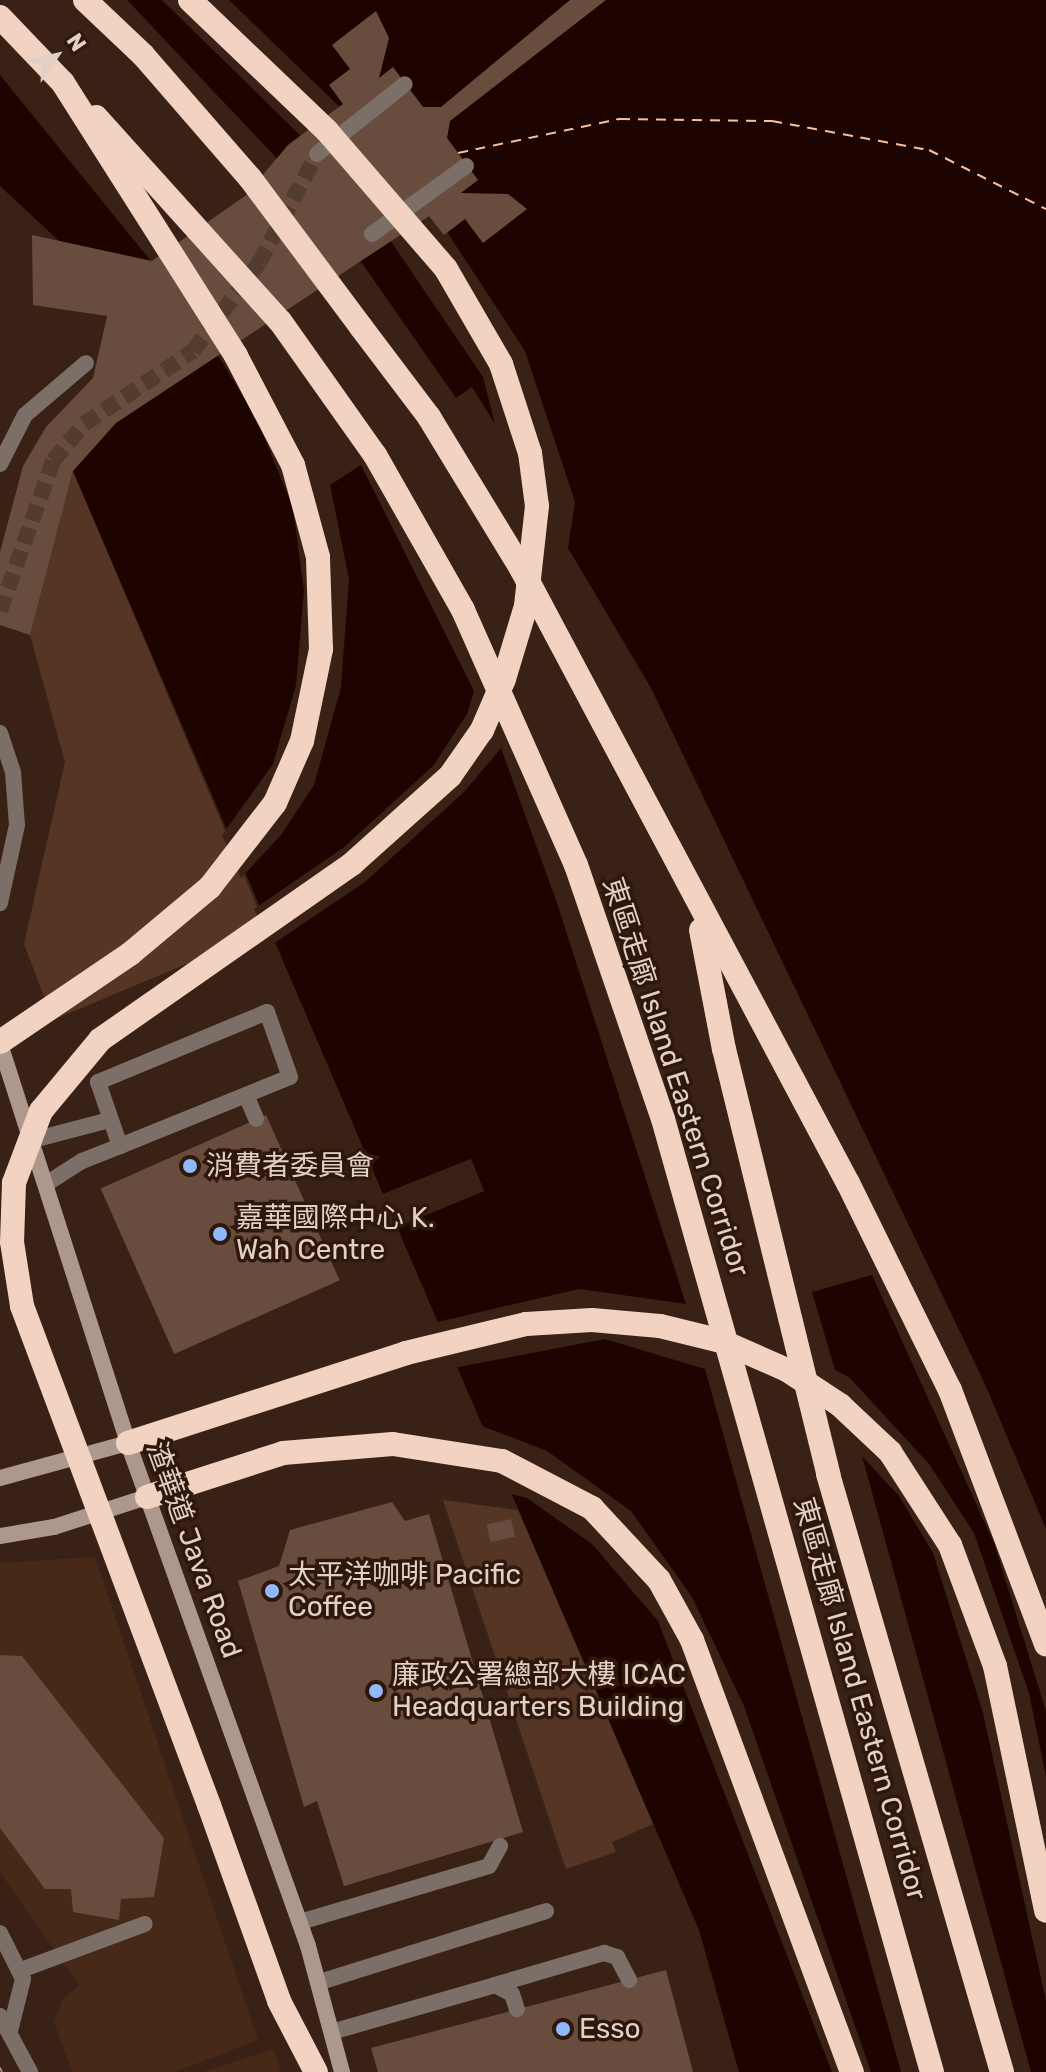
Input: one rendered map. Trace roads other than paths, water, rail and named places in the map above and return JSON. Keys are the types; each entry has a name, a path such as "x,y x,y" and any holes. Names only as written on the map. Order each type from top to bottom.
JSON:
{"highway":[{"path":"85,0 143,55 250,178 429,417 522,570 697,906 848,1183 950,1390 1046,1644"},
{"path":"190,0 327,131 446,269 501,364 530,453 537,506 526,606 504,679 482,730 450,776 362,856 100,1040 41,1111 14,1183 12,1242 22,1306 279,2001 316,2072"},
{"name":"東區走廊 Island Eastern Corridor","path":"0,17 280,321 375,455 463,610 513,715 576,865 663,1119 932,2072"},
{"path":"0,1043 130,954 235,860 290,773 311,712 321,649 318,557 293,465 248,377 63,83"},
{"path":"697,906 724,1049 805,1388 1002,2072"},
{"path":"128,1443 457,1339 558,1321 675,1329 787,1370 840,1405 890,1452 950,1545 995,1666 1046,1911"},
{"path":"147,1497 252,1461 358,1445 469,1452 567,1489 617,1530 659,1580 692,1640 852,2072"}],"main road":[{"name":"渣華道 Java Road","path":"0,1043 128,1443 320,1982 335,2031 342,2072"},
{"path":"0,1478 128,1443"},
{"path":"0,1536 54,1527 147,1497"}],"street":[{"path":"317,154 405,84"},
{"path":"372,234 466,166"},
{"path":"0,464 25,415 86,363"},
{"path":"0,733 13,772 17,825 0,903"},
{"path":"46,1184 120,1146 292,1075 265,1011 98,1082 120,1146"},
{"path":"246,1095 256,1119"},
{"path":"33,1140 110,1120"},
{"path":"300,1922 489,1866 500,1846"},
{"path":"320,1982 546,1911"},
{"path":"21,1970 145,1924"},
{"path":"0,1933 21,1970 22,1992 10,2031"},
{"path":"335,2031 604,1953 617,1957 629,1980"},
{"path":"495,1985 512,1994 517,2009"},
{"path":"0,2016 30,2072"}],"tunnel":[{"path":"0,611 53,461 84,424 193,351 259,263 317,154"}],"tram line":[{"path":"0,2068 2,2072"}],"place":[{"name":"消費者委員會","path":"190,1166"},
{"name":"嘉華國際中心 K. Wah Centre","path":"220,1234"},
{"name":"太平洋咖啡 Pacific Coffee","path":"272,1591"},
{"name":"廉政公署總部大樓 ICAC Headquarters Building","path":"376,1691"},
{"name":"Esso","path":"563,2029"}]}
